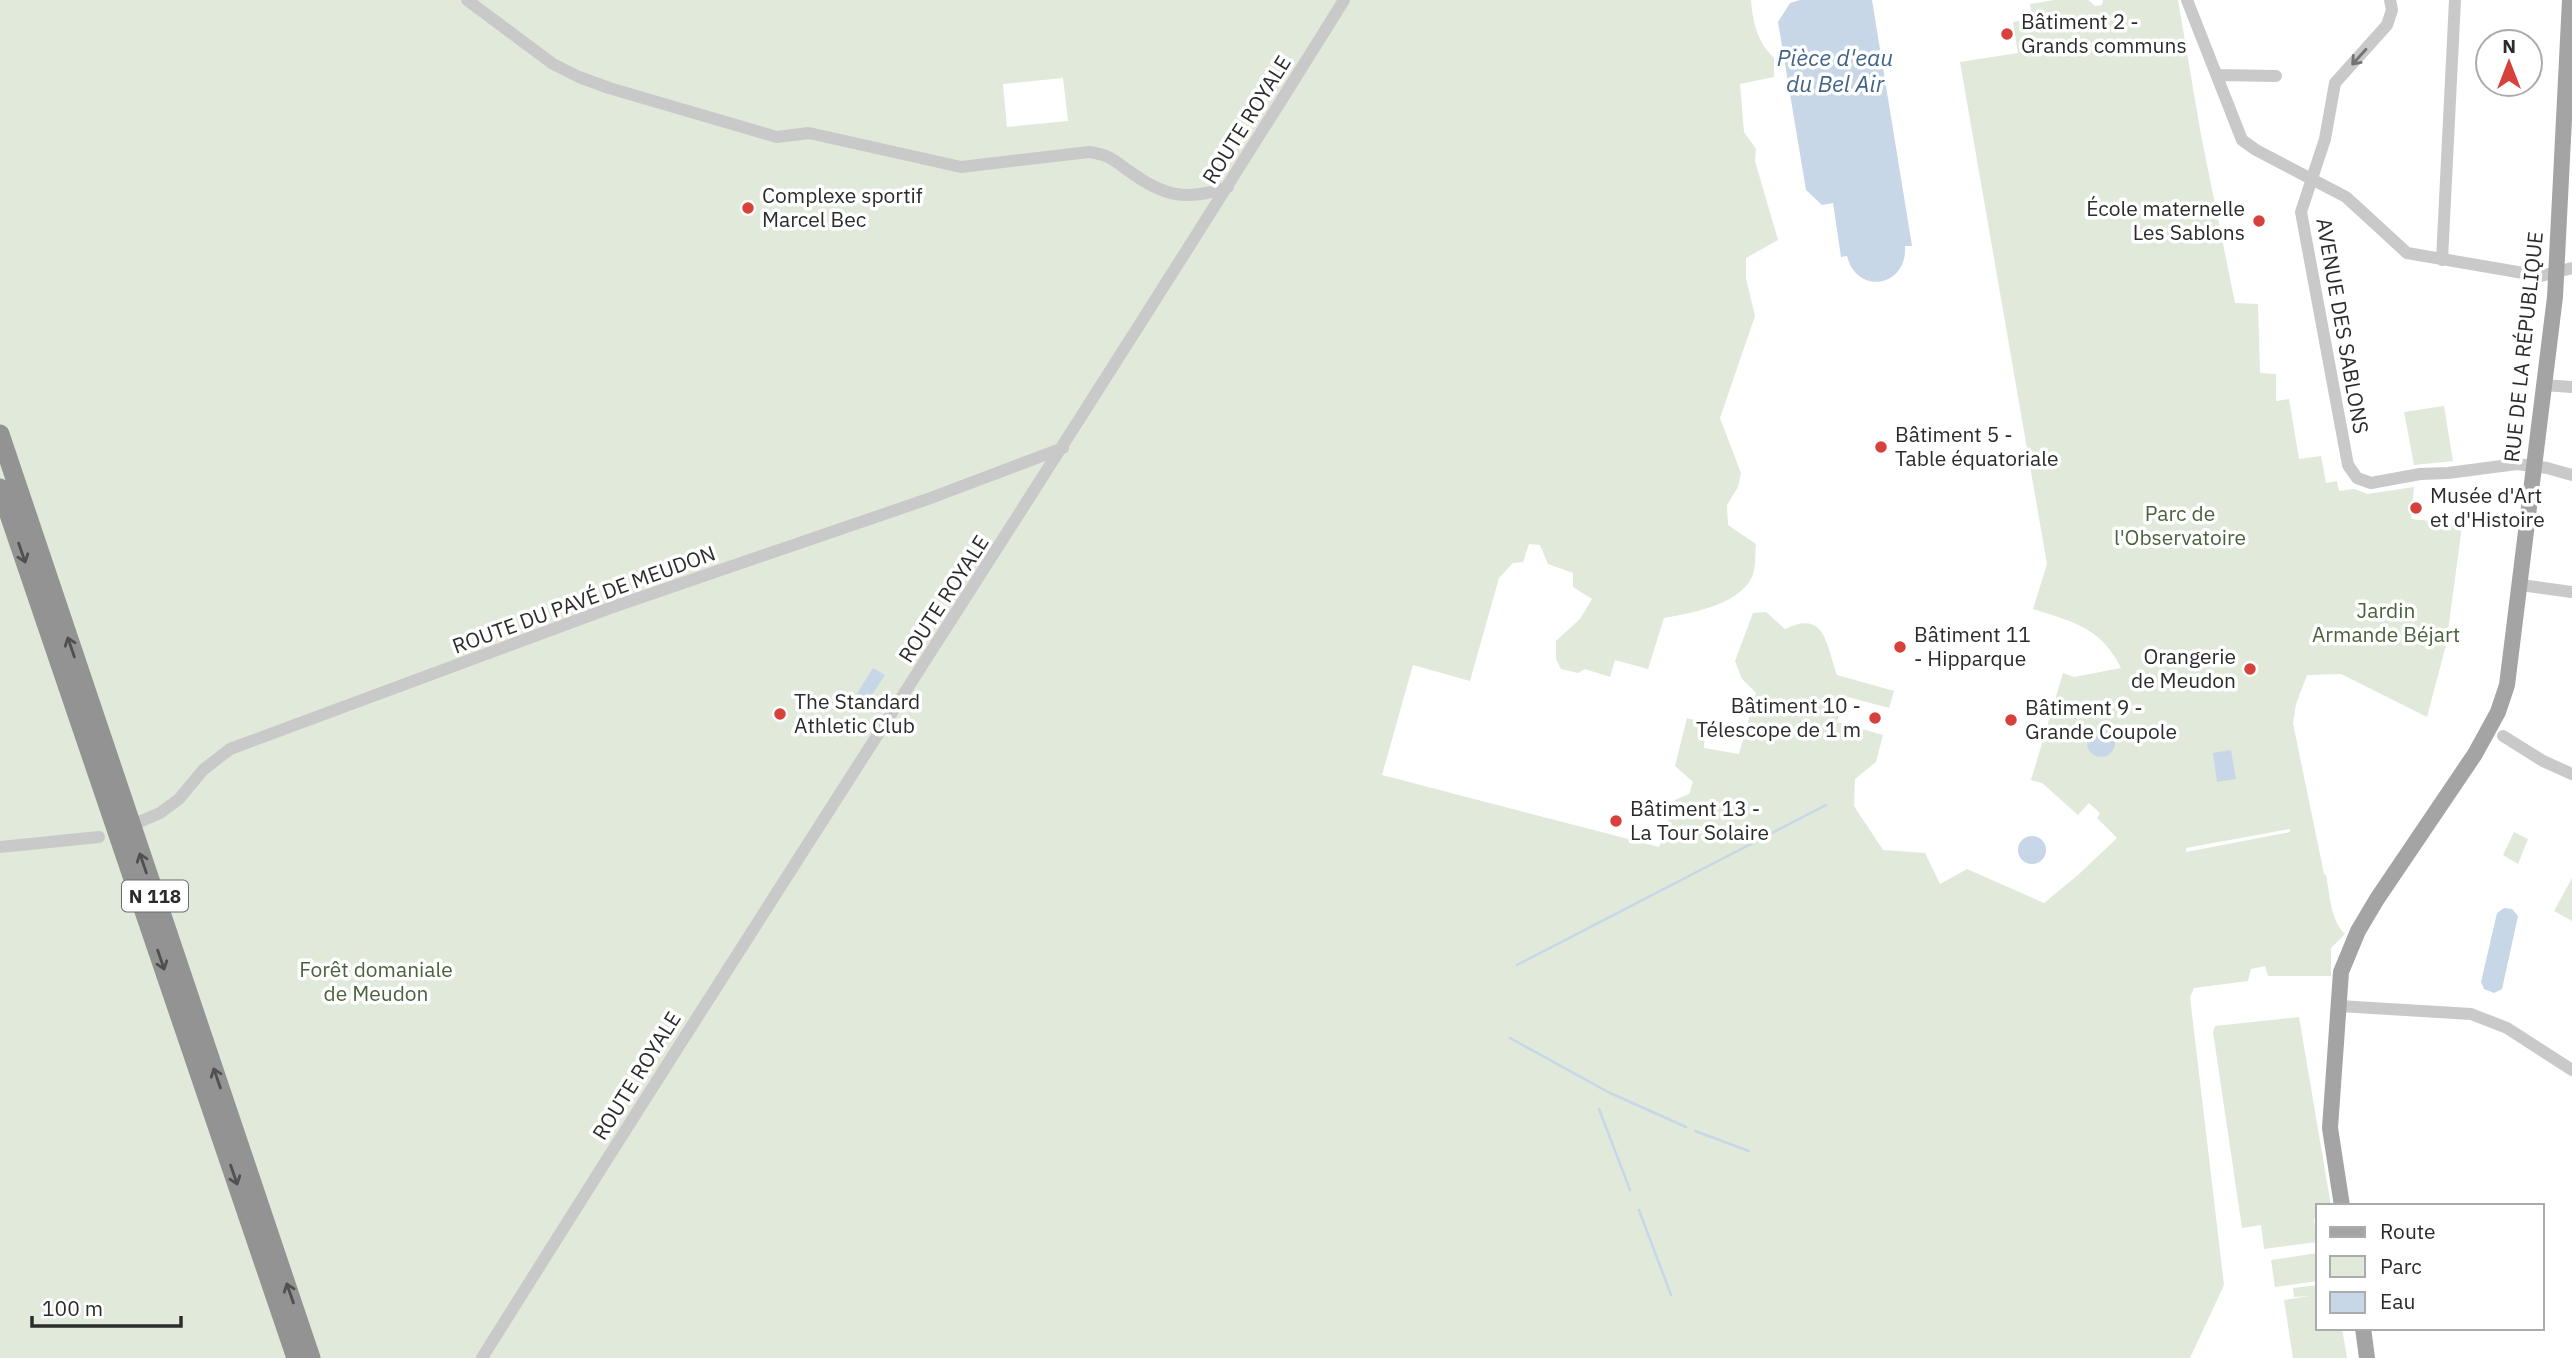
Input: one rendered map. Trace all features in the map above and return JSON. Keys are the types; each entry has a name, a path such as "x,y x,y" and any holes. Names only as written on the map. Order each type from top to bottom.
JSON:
{"highway":[{"name":"N 118","path":"0,434 311,1358"},
{"name":"N 118","path":"0,488 296,1358"}],"main road":[{"name":"RUE DE LA RÉPUBLIQUE","path":"2342,1204 2330,1128 2341,972 2358,931 2396,869 2475,754 2502,701 2511,665 2543,385 2564,271 2570,0"},
{"path":"2363,1330 2367,1358"}],"street":[{"path":"467,0 553,64 579,77 777,137 809,133 961,167 1089,152 1107,154 1156,189 1171,194 1206,193 1228,187"},
{"name":"ROUTE ROYALE","path":"482,1358 1063,448 1344,0"},
{"path":"2187,0 2242,140 2275,161 2346,197 2407,253 2537,276 2564,271"},
{"name":"AVENUE DES SABLONS","path":"2390,0 2392,9 2387,25 2335,83 2325,139 2302,206 2301,218 2348,465 2357,478 2371,483 2420,474 2517,464 2533,465"},
{"path":"2442,260 2455,0"},
{"path":"2217,75 2276,76"},
{"path":"2543,385 2572,387"},
{"name":"ROUTE DU PAVÉ DE MEUDON","path":"139,822 160,813 179,799 203,770 230,749 610,608 928,499 1063,448"},
{"path":"2533,465 2572,475"},
{"path":"2521,585 2572,592"},
{"path":"2503,736 2543,761 2572,774"},
{"path":"0,847 99,837"},
{"path":"2339,1006 2471,1014 2507,1028 2572,1070"}],"green space":[{"name":"Forêt domaniale de Meudon","path":"0,0 1751,0 1757,31 1774,58 1774,77 1740,84 1744,132 1756,149 1755,161 1778,240 1746,258 1746,278 1755,316 1720,418 1741,473 1738,487 1727,505 1728,525 1756,544 1752,577 1746,587 1726,601 1664,618 1648,669 1615,660 1610,677 1585,669 1578,673 1561,669 1556,659 1556,641 1580,619 1592,599 1573,587 1573,573 1548,564 1540,545 1529,544 1523,562 1513,563 1499,578 1470,681 1413,665 1382,775 1659,847 1675,800 1689,794 1693,782 1675,766 1687,718 1705,723 1704,748 1739,754 1756,693 1742,679 1735,661 1753,613 1766,612 1785,629 1799,624 1817,627 1827,642 1837,675 1894,691 1889,708 1844,696 1837,722 1883,735 1876,762 1855,779 1854,806 1883,850 1925,853 1940,884 1967,869 2044,903 2117,838 2097,818 2100,813 2089,803 2078,815 2042,783 2031,780 2063,673 2074,677 2121,668 2104,643 2085,628 2033,609 2047,564 1960,62 2018,53 2013,22 2032,19 2030,4 2054,0 2088,0 2095,6 2102,5 2103,0 2178,0 2201,135 2235,303 2258,304 2260,373 2276,374 2276,401 2289,399 2299,459 2321,456 2326,483 2337,481 2339,491 2354,489 2368,494 2414,487 2411,519 2460,524 2461,534 2446,645 2427,717 2341,674 2307,675 2296,704 2293,723 2324,874 2333,914 2345,934 2331,948 2331,976 2268,976 2265,966 2251,969 2248,981 2194,988 2190,997 2224,1285 2190,1358 0,1358","holes":["1063,78 1068,121 1007,127 1003,84","2290,829 2290,832 2186,852 2186,848"]},
{"path":"2444,406 2453,461 2414,465 2404,412"},
{"path":"2514,832 2528,839 2518,864 2503,855"},
{"path":"2572,878 2572,921 2554,911"},
{"path":"2299,1017 2331,1204 2316,1204 2316,1242 2264,1249 2261,1225 2242,1228 2213,1032 2215,1026"},
{"path":"2316,1253 2316,1281 2275,1287 2271,1260"},
{"path":"2316,1285 2316,1330 2342,1330 2347,1358 2293,1358 2284,1300 2309,1296 2294,1297 2293,1288"}],"water":[{"name":"Pièce d'eau du Bel Air","path":"1800,0 1872,0 1912,246 1905,246 1904,260 1891,278 1871,281 1852,269 1847,256 1841,257 1833,203 1822,205 1806,190 1778,22 1790,3"},
{"path":"873,668 885,675 868,701 856,695"},
{"path":"2101,729 2111,733 2115,743 2111,753 2101,757 2091,753 2087,743 2091,733"},
{"path":"2231,750 2236,779 2217,782 2213,753"},
{"path":"2032,836 2042,840 2046,850 2042,860 2032,864 2022,860 2018,850 2022,840"},
{"path":"2504,908 2512,909 2518,916 2502,989 2494,993 2484,989 2481,982 2497,913"}],"waterway":[{"path":"1517,965 1826,805"},
{"path":"1510,1038 1608,1092 1686,1127"},
{"path":"1599,1109 1630,1190"},
{"path":"1695,1131 1749,1151"},
{"path":"1639,1210 1671,1295"}],"place":[{"name":"Bâtiment 2 - Grands communs","path":"2007,34"},
{"name":"Complexe sportif Marcel Bec","path":"748,208"},
{"name":"École maternelle Les Sablons","path":"2259,221"},
{"name":"Bâtiment 5 - Table équatoriale","path":"1881,447"},
{"name":"Musée d'Art et d'Histoire","path":"2416,508"},
{"name":"Bâtiment 11 - Hipparque","path":"1900,647"},
{"name":"Orangerie de Meudon","path":"2250,669"},
{"name":"The Standard Athletic Club","path":"780,714"},
{"name":"Bâtiment 10 - Télescope de 1 m","path":"1875,718"},
{"name":"Bâtiment 9 - Grande Coupole","path":"2011,720"},
{"name":"Bâtiment 13 - La Tour Solaire","path":"1616,821"}],"park label":[{"name":"Parc de l'Observatoire","path":"2180,526"},
{"name":"Jardin Armande Béjart","path":"2386,623"}]}
